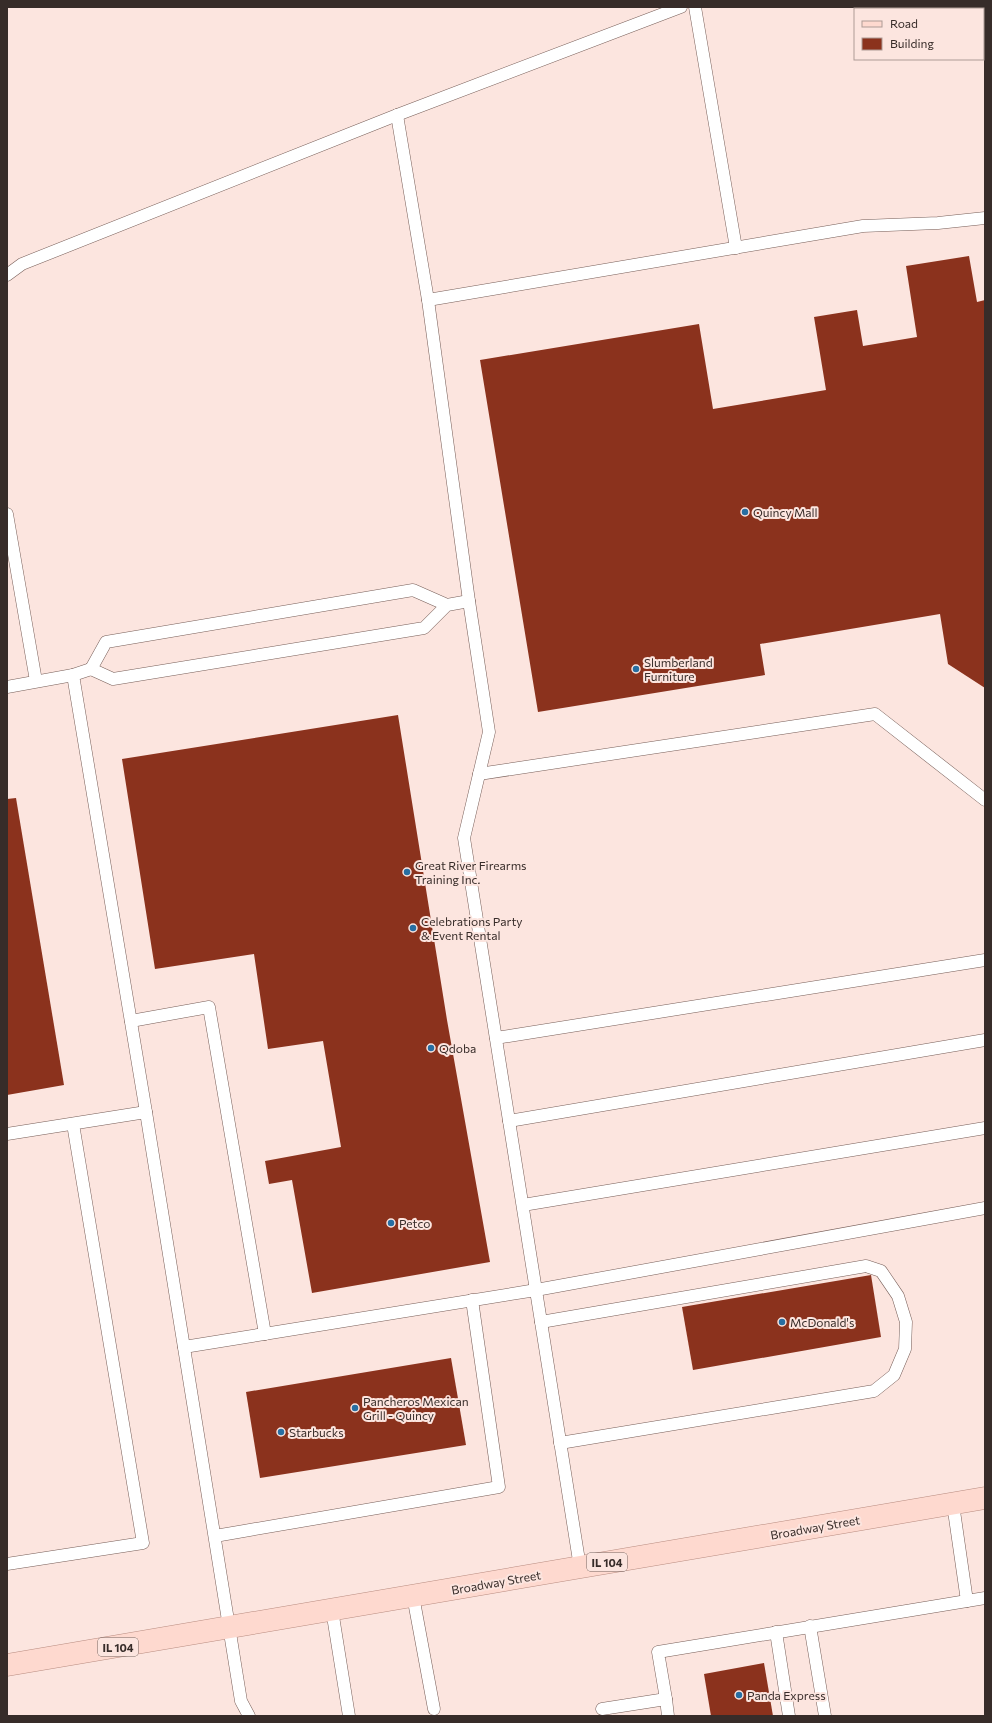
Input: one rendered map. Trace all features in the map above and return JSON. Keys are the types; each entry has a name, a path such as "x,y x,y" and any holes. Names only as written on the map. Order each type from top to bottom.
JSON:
{"main road":[{"name":"Broadway Street","path":"7,1665 985,1498"}],"lane":[{"path":"7,275 22,264 397,116 681,7"},
{"path":"694,7 736,248"},
{"path":"397,116 428,300 469,600 489,732 464,838 580,1567"},
{"path":"428,300 863,226 938,223 985,218"},
{"path":"7,514 36,682"},
{"path":"7,687 73,676 91,669 106,642 414,590 447,605"},
{"path":"91,669 113,680 424,628 447,605 469,600"},
{"path":"73,676 146,1112 241,1701 248,1716"},
{"path":"479,774 875,714 985,800"},
{"path":"496,1038 985,960"},
{"path":"131,1021 208,1007 265,1334"},
{"path":"509,1121 985,1040"},
{"path":"7,1134 146,1112"},
{"path":"7,1564 143,1543 74,1124"},
{"path":"523,1205 985,1128"},
{"path":"184,1347 536,1290 985,1208"},
{"path":"541,1322 866,1266 881,1270 898,1296 906,1322 905,1348 894,1375 874,1390 560,1443"},
{"path":"215,1536 499,1487 472,1300"},
{"path":"953,1504 967,1601"},
{"path":"413,1596 434,1709"},
{"path":"668,1716 658,1652 985,1598"},
{"path":"332,1610 349,1716"},
{"path":"810,1626 825,1716"},
{"path":"776,1632 789,1716"},
{"path":"602,1709 666,1699"}],"building":[{"name":"Quincy Mall","path":"969,256 977,302 985,300 985,688 948,664 940,614 760,644 765,675 538,712 480,360 699,324 713,409 826,390 814,317 857,310 863,346 917,337 906,266"},
{"path":"398,715 447,1020 490,1262 312,1293 292,1180 269,1184 265,1161 341,1147 323,1041 268,1049 254,954 155,969 122,759"},
{"path":"16,798 64,1085 7,1095 7,799"},
{"name":"McDonald's","path":"871,1275 881,1337 693,1370 682,1307"},
{"path":"451,1358 466,1445 260,1478 246,1392"},
{"name":"Panda Express","path":"764,1663 773,1716 711,1716 704,1674"}],"place":[{"name":"Quincy Mall","path":"745,512"},
{"name":"Slumberland Furniture","path":"636,669"},
{"name":"Great River Firearms Training Inc.","path":"407,872"},
{"name":"Celebrations Party & Event Rental","path":"413,928"},
{"name":"Qdoba","path":"431,1048"},
{"name":"Petco","path":"391,1223"},
{"name":"McDonald's","path":"782,1322"},
{"name":"Pancheros Mexican Grill - Quincy","path":"355,1408"},
{"name":"Starbucks","path":"281,1432"},
{"name":"Panda Express","path":"739,1695"}]}
